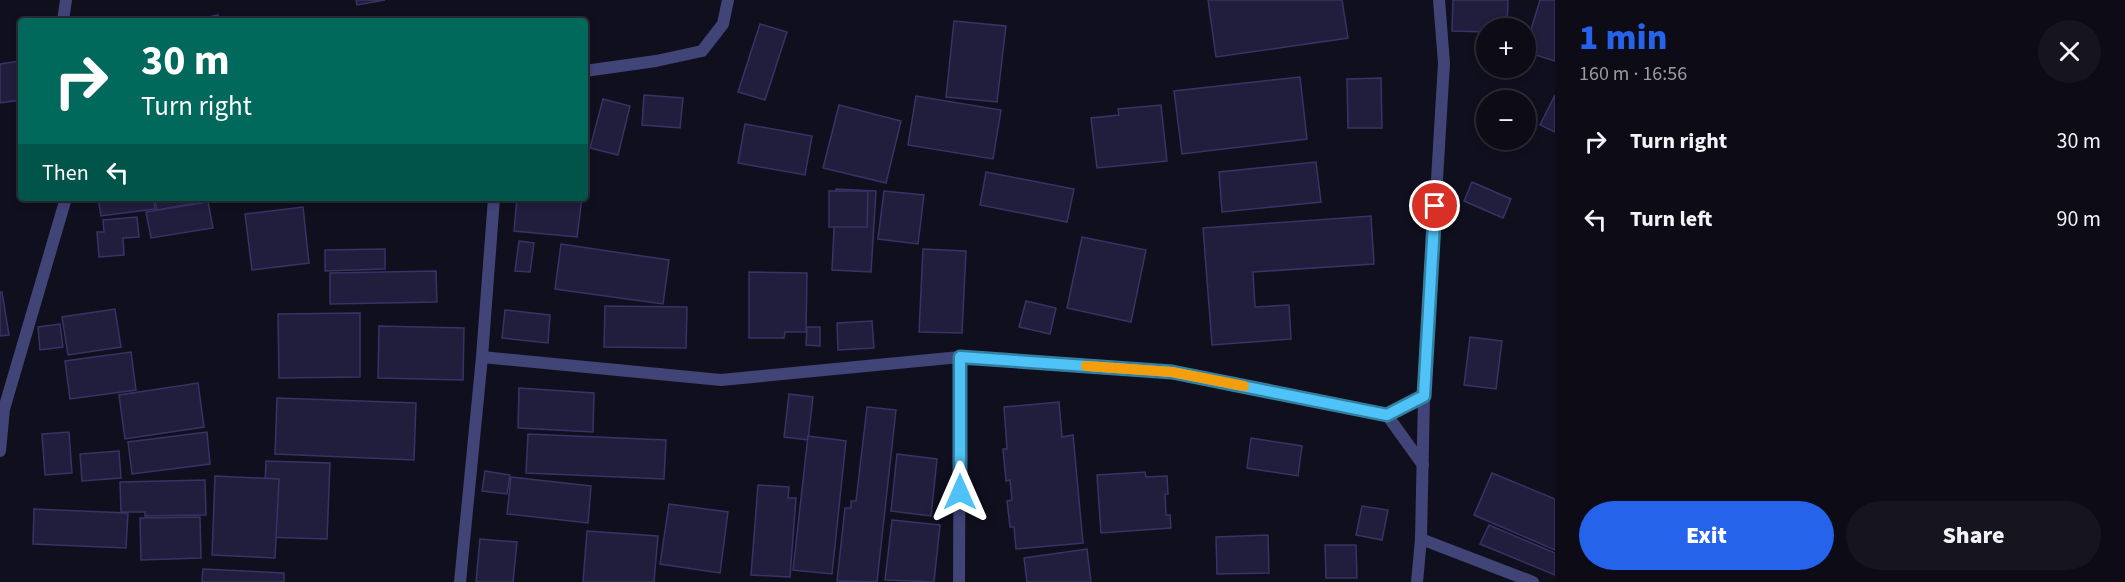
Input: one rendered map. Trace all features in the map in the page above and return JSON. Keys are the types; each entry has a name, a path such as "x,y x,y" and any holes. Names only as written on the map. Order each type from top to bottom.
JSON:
{"street":[{"path":"63,18 66,0"},
{"path":"588,71 656,61 702,51 723,24 728,0"},
{"path":"1417,582 1421,539 1424,396 1444,63 1439,0"},
{"path":"0,451 4,409 65,201"},
{"path":"460,582 482,357 494,201"},
{"path":"482,357 721,380 960,357 1172,372 1387,415 1424,396"},
{"path":"959,582 960,357"},
{"path":"1387,415 1423,465"},
{"path":"1421,539 1533,582"}],"building":[{"path":"356,0 385,0 357,5"},
{"path":"1208,0 1342,0 1348,38 1216,57"},
{"path":"1453,0 1508,0 1507,18 1476,18 1476,32 1452,31"},
{"path":"1540,0 1555,0 1555,61 1536,55 1535,18"},
{"path":"954,21 1006,26 997,102 946,97"},
{"path":"760,24 787,32 765,100 738,92"},
{"path":"18,61 18,100 0,103 0,64"},
{"path":"1300,77 1307,139 1182,154 1174,91"},
{"path":"1381,78 1382,128 1348,128 1347,79"},
{"path":"644,95 683,98 680,128 642,125"},
{"path":"1555,95 1555,132 1540,125"},
{"path":"916,96 1001,110 993,159 908,145"},
{"path":"603,99 630,106 618,155 590,148"},
{"path":"839,105 901,121 886,183 823,168"},
{"path":"1161,105 1167,161 1097,168 1091,118 1119,115 1118,109"},
{"path":"745,124 812,136 805,175 738,163"},
{"path":"1316,162 1321,202 1222,212 1219,172"},
{"path":"986,172 1074,189 1067,222 980,205"},
{"path":"1472,182 1511,199 1503,218 1464,201"},
{"path":"836,189 876,191 871,272 832,270"},
{"path":"829,191 868,191 867,227 829,227"},
{"path":"884,191 924,195 918,244 878,239"},
{"path":"98,201 154,201 155,209 101,216"},
{"path":"155,201 206,201 157,210"},
{"path":"517,201 582,201 577,237 514,231"},
{"path":"208,202 213,228 151,238 146,212"},
{"path":"303,207 309,263 252,270 245,214"},
{"path":"1371,216 1374,264 1253,272 1255,307 1289,305 1291,339 1212,345 1203,228"},
{"path":"137,217 139,237 123,238 124,255 99,257 97,232 104,232 103,220"},
{"path":"1082,237 1146,250 1131,322 1067,308"},
{"path":"519,241 534,243 530,272 515,271"},
{"path":"561,244 669,260 663,304 555,289"},
{"path":"385,249 385,269 325,271 325,250"},
{"path":"923,249 966,251 962,333 919,332"},
{"path":"436,271 437,302 330,304 330,273"},
{"path":"749,272 807,273 806,332 785,332 784,338 749,338"},
{"path":"0,292 2,292 9,335 0,336"},
{"path":"1026,301 1056,308 1050,334 1019,327"},
{"path":"605,306 687,307 686,348 604,347"},
{"path":"115,309 121,347 68,355 62,317"},
{"path":"505,310 550,315 548,343 502,338"},
{"path":"360,313 360,377 279,378 278,314"},
{"path":"872,321 874,348 838,350 837,323"},
{"path":"60,324 63,347 40,350 38,327"},
{"path":"379,326 464,328 463,380 378,378"},
{"path":"807,327 820,327 820,346 806,345"},
{"path":"1470,337 1502,341 1496,389 1464,385"},
{"path":"131,352 136,390 70,399 65,361"},
{"path":"198,383 204,427 125,439 119,395"},
{"path":"519,388 594,393 593,432 518,428"},
{"path":"789,394 813,397 808,440 784,437"},
{"path":"277,398 416,403 414,460 275,454"},
{"path":"1059,402 1062,437 1073,435 1083,543 1016,549 1014,527 1010,527 1007,501 1012,500 1010,480 1006,481 1003,449 1007,449 1004,407"},
{"path":"867,407 896,410 877,582 837,581 845,508 851,508 851,501 856,501"},
{"path":"69,432 72,473 45,475 42,434"},
{"path":"207,432 210,464 132,474 128,442"},
{"path":"528,434 666,440 664,479 526,473"},
{"path":"808,436 846,441 832,574 793,570"},
{"path":"1251,438 1302,446 1298,476 1247,468"},
{"path":"119,451 121,478 82,481 80,454"},
{"path":"897,454 937,459 931,516 891,511"},
{"path":"266,461 330,463 327,539 263,537"},
{"path":"485,471 510,475 507,494 482,491"},
{"path":"1145,472 1146,477 1167,476 1166,515 1170,515 1171,528 1101,533 1097,475"},
{"path":"1492,473 1555,499 1555,550 1474,515"},
{"path":"215,476 279,479 275,558 212,555"},
{"path":"511,477 591,486 588,523 507,514"},
{"path":"205,480 206,515 145,516 145,512 121,512 120,482"},
{"path":"758,485 789,487 788,498 796,498 790,577 751,575"},
{"path":"669,504 728,512 720,573 660,564"},
{"path":"1362,506 1388,510 1382,540 1356,535"},
{"path":"34,509 128,513 126,548 33,544"},
{"path":"200,517 201,558 141,560 140,518"},
{"path":"892,520 940,525 934,582 885,580"},
{"path":"1489,525 1555,553 1555,575 1480,544"},
{"path":"587,531 658,536 654,582 583,582"},
{"path":"1268,535 1269,573 1217,574 1216,537"},
{"path":"480,539 517,542 513,582 476,582"},
{"path":"1325,545 1356,545 1357,578 1326,578"},
{"path":"1087,549 1091,582 1027,582 1024,558"},
{"path":"203,569 284,573 284,582 202,582"}],"slow traffic":[{"path":"1086,366 1172,372 1244,386"}],"route":[{"path":"960,492 960,357 1172,372 1387,415 1424,396 1435,206"}]}
